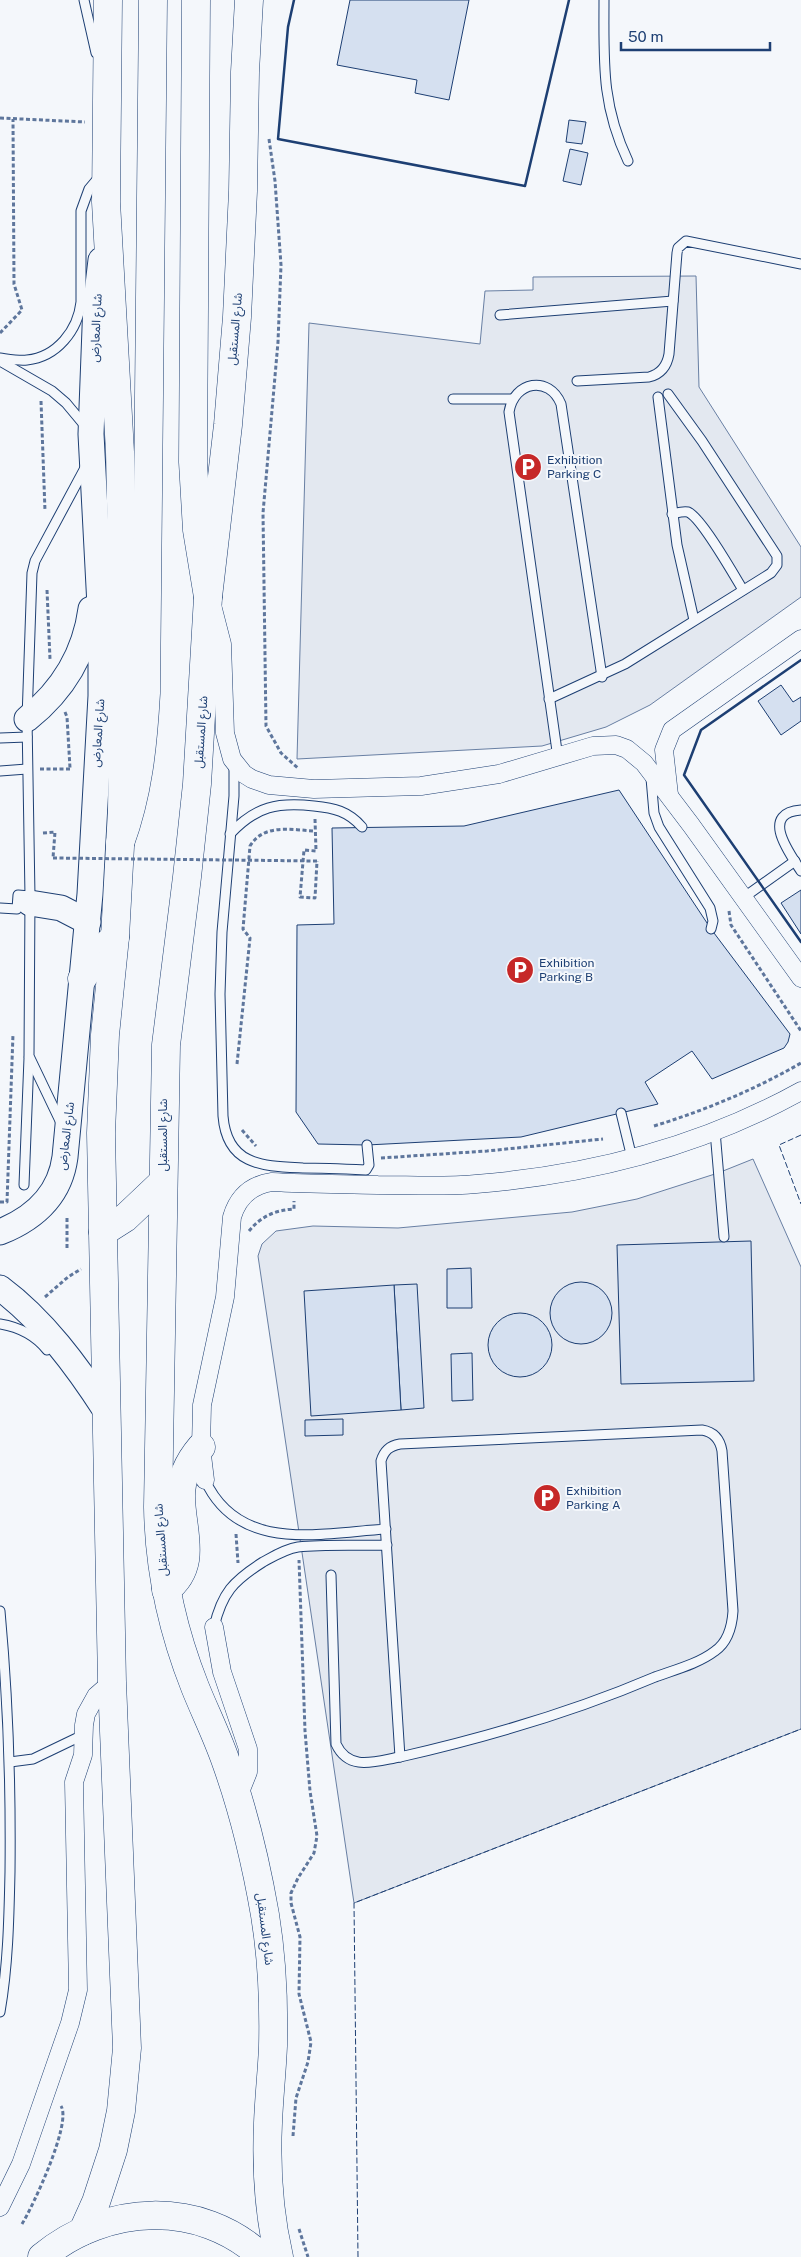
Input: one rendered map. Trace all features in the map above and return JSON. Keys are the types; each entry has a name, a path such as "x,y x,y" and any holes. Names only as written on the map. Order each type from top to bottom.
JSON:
{"main road":[{"path":"82,2231 96,2202 114,2150 126,2079 127,2048 103,1421 102,1084 115,937 122,810 124,623 120,452 105,171 108,0"},
{"path":"120,844 132,808 139,778 146,693 153,0"},
{"path":"196,0 192,462 197,530 208,597"},
{"name":"شارع المستقبل","path":"249,0 238,299 227,434 208,597 204,691 196,793 166,1046 158,1507 160,1555 166,1590 183,1656 225,1759 238,1797 258,1876 270,1961 273,2046 268,2157 272,2222 278,2257"},
{"path":"82,979 99,952 115,937"},
{"path":"103,1232 125,1218 163,1182"},
{"path":"166,1590 179,1577 186,1559 182,1486 189,1465 201,1447"},
{"path":"42,2257 82,2231 126,2217 150,2214 167,2214 206,2223 224,2230 241,2240 262,2257"}],"street":[{"name":"شارع المعارض","path":"0,1232 32,1215 52,1195 63,1170 67,1136 88,922 101,687 101,625 92,445 96,302 106,202"},
{"path":"27,728 56,692 70,671 81,649 90,618 97,554"},
{"path":"208,597 220,628 224,721 232,759 244,774 260,783 314,798 420,786 499,774 558,758 593,746 616,745 636,756 650,772 800,975"},
{"path":"669,798 664,750 672,730 801,638"},
{"path":"30,900 60,908 88,922"},
{"path":"205,1480 201,1447 202,1405 225,1297 232,1217 235,1207 247,1192 263,1183 272,1182 412,1185 474,1184 553,1175 632,1158 715,1131 760,1113 801,1091"},
{"path":"0,1288 67,1355 103,1421"},
{"path":"214,1627 222,1672 248,1749 248,1772 238,1797"},
{"path":"0,2207 21,2164 70,2022 78,1990 79,1969 73,1788 75,1775 83,1756 86,1714 90,1705 103,1689 112,1682"}],"lane":[{"path":"84,0 106,110"},
{"path":"604,0 604,65 608,105 619,143 628,161"},
{"path":"0,359 26,361 38,358 59,345 75,325 80,314 81,302 81,211 90,188 105,171"},
{"path":"577,381 649,377 661,371 668,361 677,253 678,248 686,241 801,264"},
{"path":"500,315 674,301"},
{"path":"0,359 52,391 66,403 92,445 35,561 32,573 27,728 30,900 29,1056 24,1185"},
{"path":"558,758 509,412 513,399 524,388 539,385 553,392 562,404 602,676"},
{"path":"549,699 602,676 775,570 778,560 777,556 702,441 668,394"},
{"path":"658,397 672,514 683,575 694,620"},
{"path":"453,399 513,399"},
{"path":"672,514 682,512 692,515 713,542 743,590"},
{"path":"0,738 27,728"},
{"path":"232,759 234,796 222,932 220,994 223,1116 227,1136 239,1153 247,1159 265,1166 366,1170 370,1165 367,1144"},
{"path":"0,771 27,770"},
{"path":"650,772 656,820 710,908 713,921 711,929"},
{"path":"230,835 248,817 271,806 296,804 314,798 342,811 356,820 362,827"},
{"path":"801,810 795,810 784,818 779,830 780,837 801,871"},
{"path":"743,898 795,861"},
{"path":"0,908 17,909 18,895 30,900"},
{"path":"29,1056 67,1136"},
{"path":"621,1113 632,1158"},
{"path":"715,1131 724,1237"},
{"path":"0,1324 21,1330 32,1336 42,1344 54,1359"},
{"path":"331,1575 336,1744 344,1756 362,1764 400,1757 507,1731 563,1713 705,1657 721,1645 730,1629 732,1611 721,1444 714,1434 702,1430 394,1445 385,1451 381,1461 400,1757"},
{"path":"205,1480 210,1491 225,1510 259,1530 287,1535 386,1529"},
{"path":"214,1627 222,1599 239,1578 281,1552 299,1547 387,1545"},
{"path":"0,1611 10,1762 8,1921 6,1970 0,2012"},
{"path":"10,1762 33,1759 83,1735"}],"path":[{"path":"0,118 13,119 106,110"},
{"path":"0,333 22,310 14,284 13,119"},
{"path":"42,843 43,833 55,832 53,858 317,861 314,898 300,897 304,850 316,850 312,776 293,764 281,753 266,726 263,513 278,342 280,265 275,181 268,133"},
{"path":"725,905 730,913 731,925 801,1031"},
{"path":"0,1202 7,1202 13,1026"},
{"path":"654,1126 731,1099 768,1082 801,1063"},
{"path":"369,1159 477,1152 604,1139"},
{"path":"67,1218 68,1250"},
{"path":"30,1316 53,1288 84,1267"},
{"path":"293,2141 296,2098 308,2062 311,2042 309,2027 299,1994 300,1937 291,1903 292,1893 298,1878 314,1853 317,1836 310,1791 305,1731 299,1547"},
{"path":"22,2224 50,2169 64,2114 60,2106 43,2099"},
{"path":"299,2226 308,2257"}],"shaded area":[{"name":"Exhibition Parking C","path":"696,276 699,387 801,547 801,597 650,705 606,727 542,746 297,759 309,323 480,344 485,291 533,290 533,277"},
{"name":"Exhibition Parking A","path":"753,1159 801,1267 801,1729 354,1903 258,1256 262,1244 276,1231 313,1226 398,1228 572,1212 637,1199 718,1173"}],"building":[{"path":"350,0 469,0 449,100 415,93 417,80 337,65"},
{"path":"569,120 586,122 582,144 566,142"},
{"path":"570,149 588,153 581,185 563,181"},
{"path":"781,685 793,702 801,697 801,721 781,735 758,701"},
{"name":"Exhibition Parking B","path":"619,790 711,929 790,1034 784,1048 712,1079 692,1051 645,1082 658,1104 521,1137 367,1145 318,1144 296,1112 297,925 334,924 332,828 464,826"},
{"path":"801,890 801,934 781,903"},
{"path":"751,1241 754,1381 621,1384 617,1245"},
{"path":"471,1268 472,1308 447,1308 447,1269"},
{"path":"581,1282 593,1284 603,1291 610,1301 612,1313 610,1325 603,1335 593,1342 581,1344 569,1342 559,1335 552,1325 550,1313 552,1301 559,1291 569,1284"},
{"path":"417,1284 424,1408 401,1410 394,1285"},
{"path":"394,1285 401,1410 311,1416 304,1291"},
{"path":"520,1313 532,1315 543,1322 550,1333 552,1345 550,1357 543,1368 532,1375 520,1377 508,1375 497,1368 490,1357 488,1345 490,1333 497,1322 508,1315"},
{"path":"472,1353 473,1400 452,1401 451,1354"},
{"path":"343,1419 343,1435 305,1436 305,1420"}],"fence":[{"path":"801,1135 779,1145 801,1204"},
{"path":"358,2257 354,1903 801,1729"}],"wall":[{"path":"294,0 288,27 278,139 525,186 569,0"},
{"path":"801,660 701,730 684,775 801,942"}],"place":[{"name":"Exhibition Parking C","path":"528,467"},
{"name":"Exhibition Parking B","path":"520,970"},
{"name":"Exhibition Parking A","path":"547,1498"}]}
